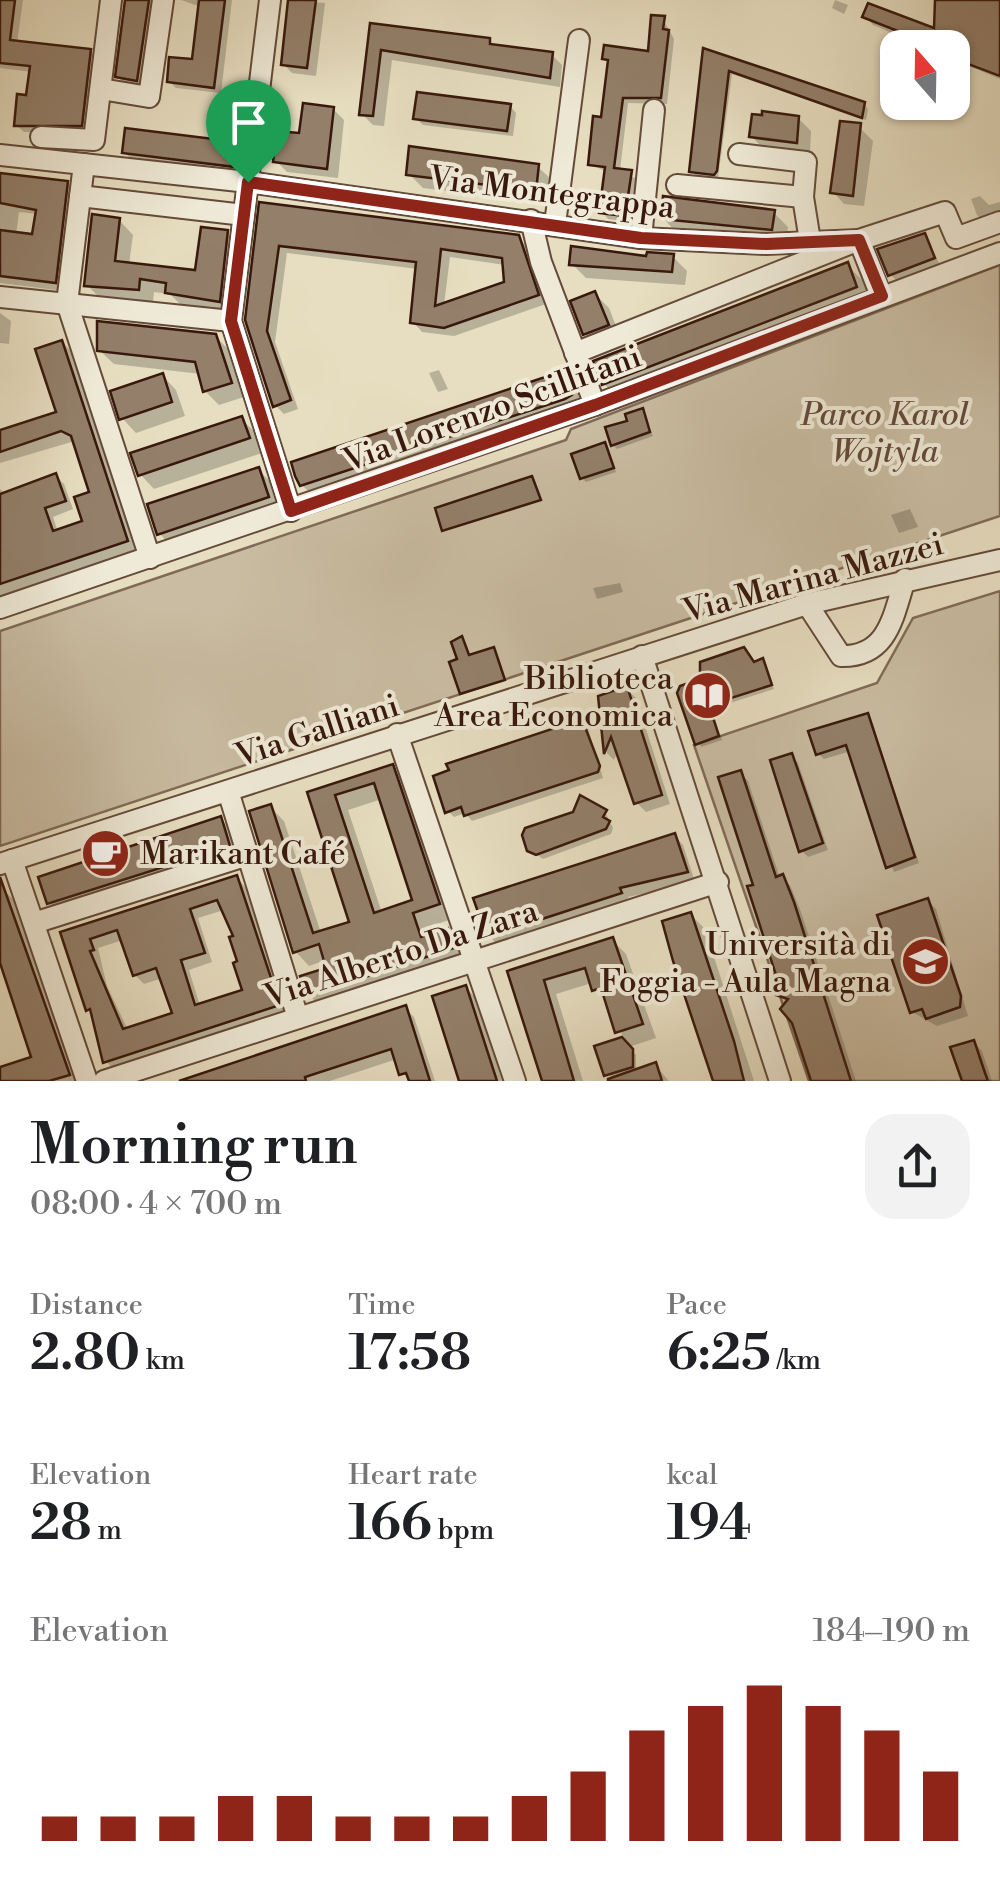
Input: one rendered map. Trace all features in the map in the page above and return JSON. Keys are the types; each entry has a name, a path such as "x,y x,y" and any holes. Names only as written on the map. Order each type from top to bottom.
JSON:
{"street":[{"path":"42,137 94,140 111,0"},
{"path":"101,89 149,96 163,0"},
{"path":"270,0 231,321 291,511"},
{"path":"555,224 578,40"},
{"path":"641,238 654,110"},
{"name":"Via Montegrappa","path":"0,154 248,182 641,238 859,240"},
{"path":"738,154 806,162 803,197 810,241"},
{"path":"84,164 66,303 150,558"},
{"path":"676,185 803,197"},
{"path":"80,196 244,216"},
{"name":"Via Lorenzo Scillitani","path":"575,353 859,240 945,212 956,238 1000,222"},
{"path":"531,220 540,262 595,405"},
{"path":"859,240 882,296"},
{"name":"Via Lorenzo Scillitani","path":"0,608 595,405 1000,253"},
{"path":"0,297 231,321"},
{"name":"Via Marina Mazzei","path":"642,656 806,604 1000,560"},
{"path":"806,604 841,656 862,656 885,640 906,579"},
{"path":"642,656 780,1081"},
{"name":"Via Galliani","path":"6,862 642,656"},
{"path":"397,734 515,1081"},
{"path":"228,791 298,1018"},
{"path":"34,924 248,855"},
{"path":"6,862 34,924 87,1081"},
{"name":"Via Alberto Da Zara","path":"104,1081 718,882"}],"green space":[{"name":"Parco Karol Wojtyla","path":"1000,265 1000,516 0,846 0,631 566,440 571,429"},
{"path":"1000,591 1000,1081 809,1081 694,745 877,683 913,618"}],"building":[{"path":"0,0 15,0 10,40 91,49 82,126 14,126 17,94 26,95 30,66 0,63"},
{"path":"125,0 149,0 137,81 115,77"},
{"path":"199,0 225,0 214,88 167,82 169,57 192,59"},
{"path":"288,0 316,0 307,68 281,65"},
{"path":"935,0 1000,0 1000,76 970,65 970,30 895,30 862,17 868,3 934,28"},
{"path":"651,15 665,16 663,29 669,30 661,98 623,98 614,168 632,170 625,216 599,213 605,167 588,165 593,116 601,117 608,60 602,59 604,45 648,51"},
{"path":"370,23 490,38 490,44 553,52 550,78 381,50 373,116 359,115"},
{"path":"703,48 865,102 862,118 729,71 717,171 714,175 689,172"},
{"path":"417,92 511,104 507,131 413,119"},
{"path":"303,103 334,107 327,169 273,162 277,131 299,133"},
{"path":"762,111 799,116 797,143 749,137 752,114 762,115"},
{"path":"840,121 861,123 853,196 830,193"},
{"path":"125,128 238,142 235,167 122,153"},
{"path":"409,146 539,164 536,191 406,175"},
{"path":"0,173 68,181 56,283 0,276 0,230 32,234 36,210 0,203"},
{"path":"663,196 775,210 772,230 661,219"},
{"path":"259,202 519,235 539,295 444,328 410,323 416,262 279,246 267,331 291,400 273,407 245,320","holes":["441,249 502,258 504,282 435,306"]},
{"path":"92,214 120,218 115,261 195,270 201,227 228,230 220,302 165,293 166,283 140,279 139,290 84,286"},
{"path":"925,233 935,258 888,276 877,249"},
{"path":"571,246 646,256 647,252 674,254 672,272 569,265"},
{"path":"848,262 857,287 602,385 593,361"},
{"path":"595,291 609,325 583,335 570,301"},
{"path":"97,321 216,334 232,383 203,392 195,362 97,351"},
{"path":"62,340 128,541 0,584 0,494 56,473 66,501 45,508 53,531 82,521 74,497 89,492 71,436 61,431 0,452 0,430 56,412 35,349"},
{"path":"566,370 572,395 565,399 300,486 295,476 291,462"},
{"path":"163,373 172,402 119,420 110,391"},
{"path":"643,408 650,432 611,446 605,427 627,421 625,414"},
{"path":"242,416 250,438 138,476 130,453"},
{"path":"605,442 614,468 580,479 571,454"},
{"path":"259,467 269,497 157,535 147,504"},
{"path":"532,476 541,500 442,531 435,508"},
{"path":"462,636 469,655 494,647 505,680 460,694 449,662 457,659 451,642"},
{"name":"Biblioteca Area Economica","path":"744,647 754,662 763,658 772,685 709,705 719,736 695,745 677,693 680,686 700,679 700,662"},
{"path":"627,686 662,795 634,804 611,737 604,754 598,696"},
{"path":"868,713 915,857 886,868 846,745 816,755 808,731"},
{"path":"582,719 600,766 598,772 464,816 461,807 445,813 433,776 449,770 446,764"},
{"path":"792,753 823,843 799,852 770,760"},
{"path":"393,764 440,904 413,913 421,937 448,928 454,948 307,996 300,976 326,968 319,944 293,953 249,811 271,804 313,933 349,922 307,792","holes":["374,783 412,900 374,913 335,795"]},
{"path":"741,770 776,877 783,874 794,902 851,1081 811,1081 792,1023 780,1009 788,999 776,995 773,980 777,978 747,886 753,885 718,777"},
{"path":"580,795 607,810 603,817 610,821 606,829 536,855 527,851 522,835 525,828 573,812"},
{"path":"221,816 230,846 47,904 38,877"},
{"path":"675,833 688,872 620,888 622,893 487,937 473,898"},
{"path":"237,875 280,1005 103,1063 90,1009 86,1011 60,932","holes":["217,900 233,936 229,937 237,961 233,963 242,990 195,1005 181,960 205,953 190,909","117,930 133,976 156,968 172,1013 123,1029 90,951 94,950 90,939"]},
{"path":"0,877 70,1075 49,1081 0,1081 0,1067 31,1057 0,963"},
{"path":"928,898 961,996 960,1007 926,1019 922,1009 910,1013 877,915"},
{"path":"691,912 744,1081 713,1081 673,961 662,921"},
{"path":"613,937 643,1024 615,1033 601,988 592,991 585,968 544,980 574,1081 542,1081 507,971"},
{"path":"466,985 497,1081 459,1081 432,996"},
{"path":"406,1005 430,1081 409,1081 406,1073 399,1075 391,1049 305,1077 306,1081 179,1081"},
{"path":"622,1037 633,1049 633,1067 604,1076 594,1046"},
{"path":"974,1040 988,1081 962,1081 950,1047"},
{"path":"656,1062 662,1081 608,1081 608,1079"}],"place":[{"name":"Biblioteca Area Economica","path":"708,696"},
{"name":"Marikant Café","path":"105,853"},
{"name":"Università di Foggia - Aula Magna","path":"926,962"}],"route":[{"path":"248,182 641,238 766,244 859,240 882,296 595,405 291,511 231,321 248,182"}]}
